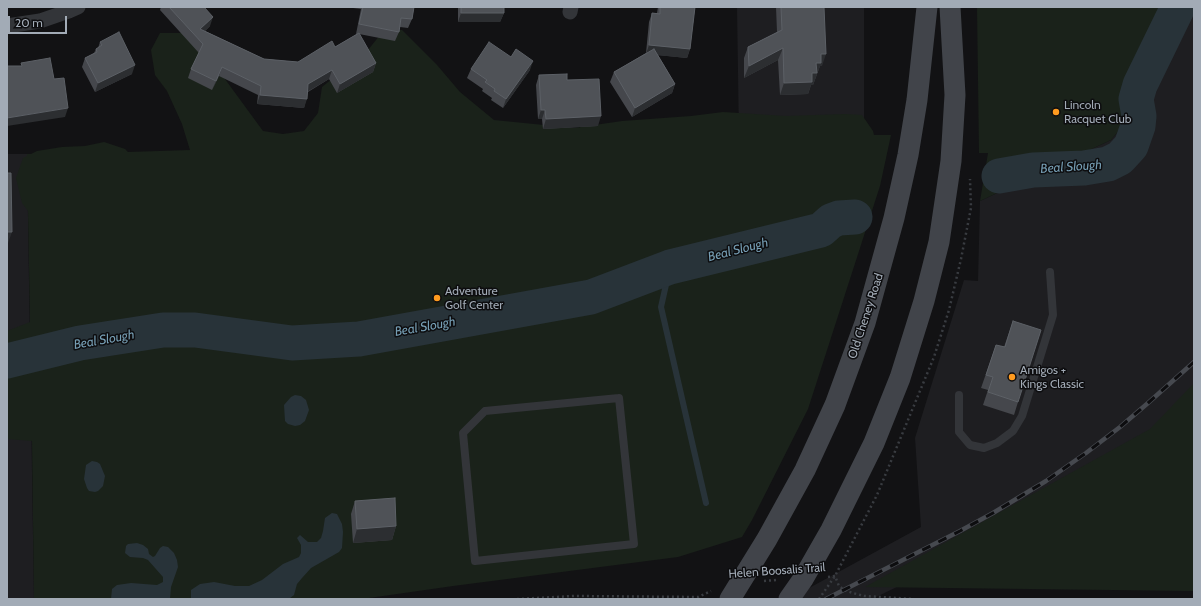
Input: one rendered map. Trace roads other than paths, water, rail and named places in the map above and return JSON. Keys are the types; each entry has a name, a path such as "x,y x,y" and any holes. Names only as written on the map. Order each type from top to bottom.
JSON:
{"main road":[{"name":"Old Cheney Road","path":"735,591 771,533 805,470 835,405 865,323 894,218 908,155 917,100 927,7"},
{"path":"789,599 803,578 843,506 874,443 900,378 924,301 939,242 952,161 955,95 950,7"}],"street":[{"path":"7,26 40,21 78,7"}],"lane":[{"path":"959,395 959,432 970,446 984,448 997,443 1013,431 1022,416 1053,315 1050,272"},
{"path":"618,398 634,544 475,561 463,433 485,411 618,398"}],"waterway":[{"name":"Beal Slough","path":"999,176 1033,170 1084,168 1108,164 1120,158 1131,146 1138,126 1139,116 1136,99 1140,85 1178,7"},
{"name":"Beal Slough","path":"7,361 80,343 163,330 195,330 292,343 359,339 591,297 670,267 821,230 831,221 839,218 855,217"},
{"path":"670,267 661,307 706,503"}],"railway":[{"path":"826,599 960,531 1046,481 1120,427 1194,362"}],"place":[{"name":"Lincoln Racquet Club","path":"1056,112"},
{"name":"Adventure Golf Center","path":"437,298"},
{"name":"Amigos + Kings Classic","path":"1012,377"}]}
